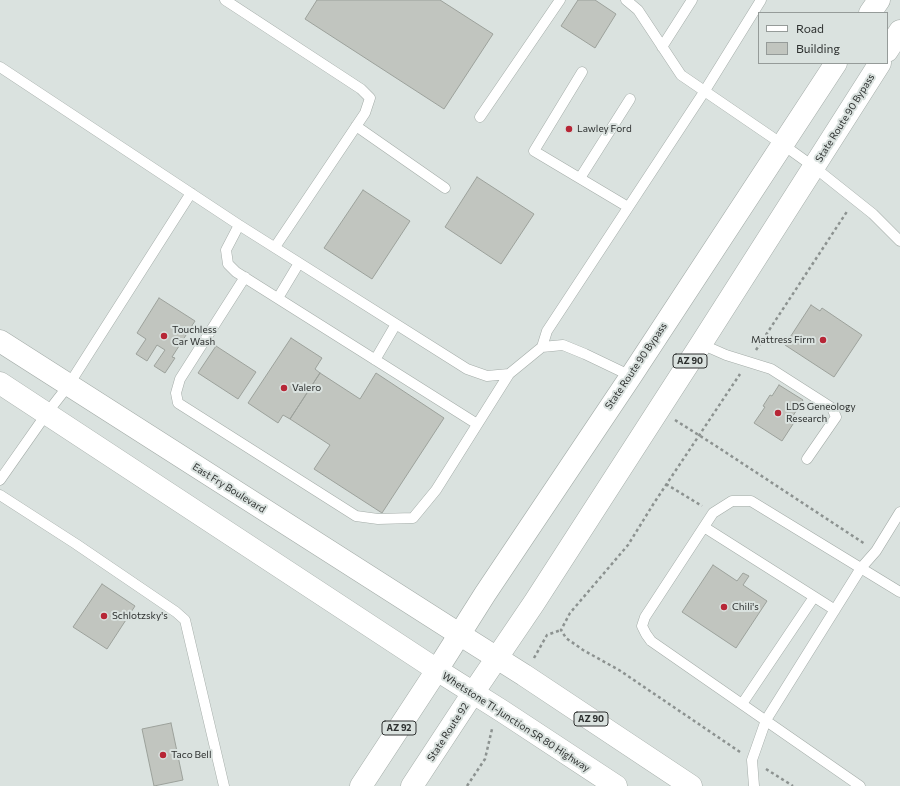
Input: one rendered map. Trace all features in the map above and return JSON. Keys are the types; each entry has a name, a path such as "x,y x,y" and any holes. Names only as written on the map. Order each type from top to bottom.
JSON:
{"main road":[{"path":"871,12 878,0"},
{"path":"888,50 900,31"},
{"name":"State Route 90 Bypass","path":"437,670 459,634 631,376 835,64"},
{"name":"State Route 90 Bypass","path":"497,657 701,344 879,64"},
{"name":"East Fry Boulevard","path":"0,341 68,386 459,634"},
{"path":"0,383 437,670"},
{"name":"AZ 90","path":"459,634 497,657 691,786"},
{"name":"State Route 92","path":"412,786 497,657"},
{"name":"Whetstone TI-Junction SR 80 Highway","path":"437,670 616,786"},
{"name":"AZ 92","path":"361,786 437,670"}],"lane":[{"path":"225,0 361,89 370,98 365,113 274,247"},
{"path":"480,117 560,0"},
{"path":"627,0 638,10 681,75 814,167 873,214 900,241"},
{"path":"662,47 692,0"},
{"path":"245,277 180,379 176,393 178,403 356,516 378,519 413,518 436,490 509,374 542,347 547,331 704,92 762,0"},
{"path":"0,67 274,247 467,369 487,376 509,374"},
{"path":"582,72 534,151 628,207"},
{"path":"580,178 630,99"},
{"path":"356,126 445,188"},
{"path":"0,480 68,386 191,193"},
{"path":"240,225 226,250 228,264 236,272 477,424"},
{"path":"278,298 299,263"},
{"path":"375,360 396,324"},
{"path":"701,344 726,355 771,369 832,408 836,417 807,459"},
{"path":"542,347 563,345 586,354 631,376"},
{"path":"0,495 139,586 185,620 224,786"},
{"path":"860,786 651,641 642,626 645,617 713,514 732,501 751,500 900,592"},
{"path":"754,786 752,760 766,720 861,568 876,551 900,512"},
{"path":"704,527 835,610"},
{"path":"742,704 814,597"}],"path":[{"path":"658,410 716,446 876,551"},
{"path":"666,484 713,514"},
{"path":"467,786 485,759"}],"building":[{"path":"317,0 440,0 493,34 444,109 305,19"},
{"path":"578,0 595,0 616,14 595,48 561,26"},
{"path":"477,177 534,214 501,264 445,227"},
{"path":"363,190 410,221 372,279 324,248"},
{"name":"Touchless Car Wash","path":"159,298 195,321 172,357 175,358 165,373 154,366 165,350 157,345 147,361 136,354 146,339 137,333"},
{"name":"Mattress Firm","path":"811,305 820,311 822,308 862,335 834,377 785,345"},
{"name":"Valero","path":"291,338 322,358 315,369 320,373 290,419 283,415 278,423 248,403"},
{"path":"216,346 256,372 238,399 198,373"},
{"name":"Valero","path":"320,373 360,399 376,373 444,418 382,513 314,469 330,445 290,419"},
{"name":"LDS Geneology Research","path":"779,385 803,400 791,419 795,421 782,441 754,423 765,407 763,406 770,395 772,396"},
{"name":"Chili's","path":"713,565 737,581 743,573 749,576 743,585 767,601 736,648 682,612"},
{"name":"Schlotzsky's","path":"102,584 135,606 107,649 73,627"},
{"name":"Taco Bell","path":"171,723 183,780 154,786 142,729"}],"place":[{"name":"Lawley Ford","path":"569,129"},
{"name":"Touchless Car Wash","path":"164,336"},
{"name":"Mattress Firm","path":"823,340"},
{"name":"Valero","path":"284,388"},
{"name":"LDS Geneology Research","path":"778,413"},
{"name":"Chili's","path":"724,607"},
{"name":"Schlotzsky's","path":"104,616"},
{"name":"Taco Bell","path":"163,755"}]}
